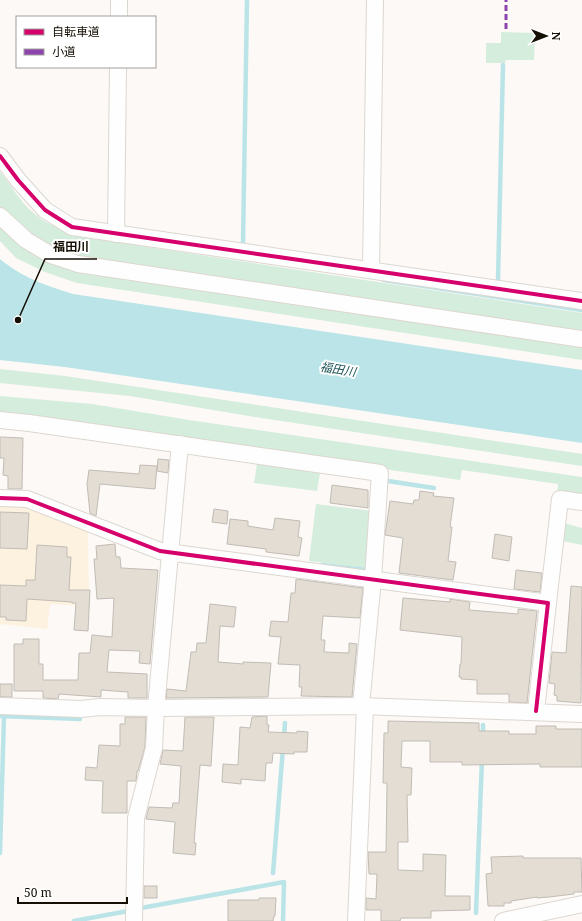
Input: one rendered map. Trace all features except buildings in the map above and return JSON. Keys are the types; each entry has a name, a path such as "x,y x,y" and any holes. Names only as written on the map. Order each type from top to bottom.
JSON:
{"street":[{"path":"119,0 119,16"},
{"path":"371,270 375,0"},
{"path":"116,234 118,68"},
{"path":"0,156 18,180 45,210 72,227 582,302"},
{"path":"0,216 26,240 51,255 78,264 582,339"},
{"path":"0,420 380,473 363,706 356,921"},
{"path":"134,921 136,818 154,748 156,708 180,444"},
{"path":"0,498 27,499 160,552 548,603"},
{"path":"536,711 560,499 582,502"},
{"path":"0,706 81,709 100,706 156,708 363,706 536,711 582,714"},
{"path":"503,921 582,904"}],"shaded area":[{"path":"0,504 21,505 88,531 89,606 50,604 47,629 0,624"}],"green space":[{"path":"501,32 535,33 534,60 506,60 505,63 486,63 486,43 501,43"},
{"path":"0,172 21,200 35,215 49,224 88,238 582,313 582,334 99,262 49,247 29,233 3,211 0,207"},
{"path":"0,224 51,261 582,346 582,360 77,283 45,272 16,258 0,241"},
{"path":"0,369 65,376 582,454 582,466 261,418 130,396 0,383"},
{"path":"0,396 92,404 189,420 582,477 582,499 557,496 558,484 462,470 460,480 31,418 0,416"},
{"path":"257,464 320,473 317,491 254,483"},
{"path":"316,504 373,511 366,568 309,561"},
{"path":"564,523 582,528 582,545 563,541"}],"water":[{"path":"0,259 26,276 73,294 582,370 582,443 65,367 0,360"}],"waterway":[{"path":"243,242 247,0"},
{"path":"498,280 503,65"},
{"path":"384,280 582,310"},
{"path":"388,481 434,488"},
{"path":"322,565 366,570"},
{"path":"0,716 80,719"},
{"path":"0,853 4,716"},
{"path":"284,737 285,723"},
{"path":"483,725 483,736"},
{"path":"273,873 283,748"},
{"path":"476,913 482,759"},
{"path":"141,908 284,882 283,921"},
{"path":"74,921 128,911"}],"marked path":[{"path":"506,0 506,29"}],"cycle path":[{"path":"0,156 18,180 45,210 72,227 582,301"},
{"path":"0,498 27,499 160,551 548,603 536,711"}],"place":[{"name":"福田川","path":"18,320"}]}
